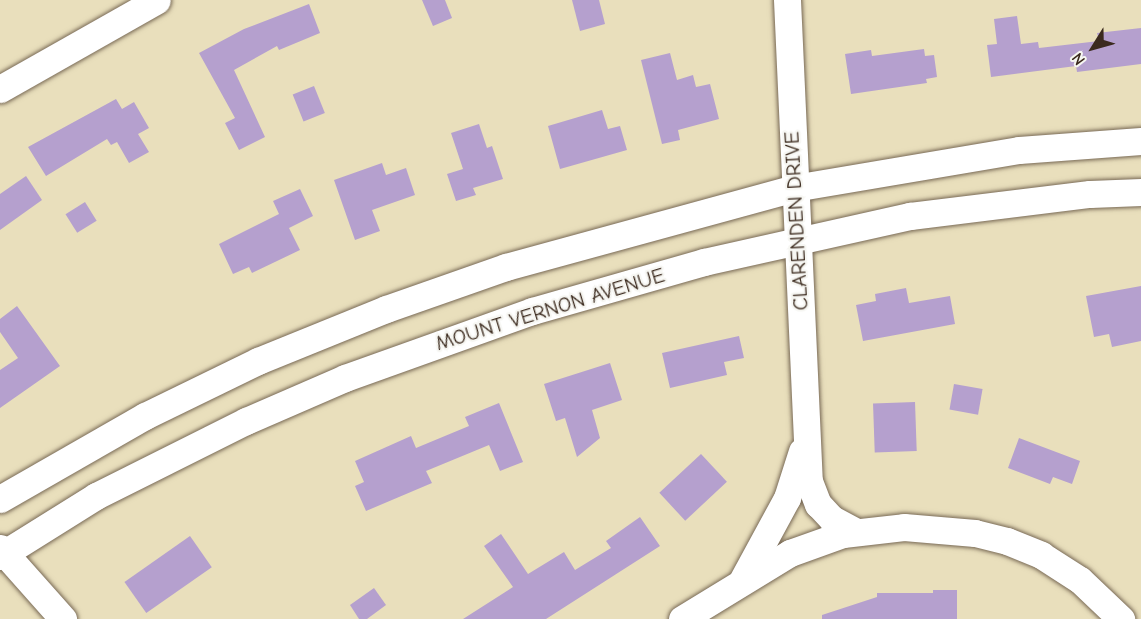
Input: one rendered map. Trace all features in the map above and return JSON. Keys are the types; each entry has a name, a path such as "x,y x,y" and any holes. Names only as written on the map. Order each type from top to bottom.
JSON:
{"street":[{"path":"0,89 157,0"},
{"name":"CLARENDEN DRIVE","path":"787,0 809,481 818,504 832,519 856,532"},
{"path":"0,499 200,389 386,309 632,230 794,188 1019,150 1141,141"},
{"name":"MOUNT VERNON AVENUE","path":"1,553 162,460 345,378 606,288 910,216 1090,194 1141,192"},
{"name":"CLARENDEN DRIVE","path":"743,580 787,498 806,441"},
{"path":"682,619 790,553 856,532 904,528 975,533 1007,541 1041,555 1080,580 1121,619"},
{"path":"1,553 63,619"}],"building":[{"path":"422,0 445,0 452,18 433,26"},
{"path":"572,0 599,0 605,24 580,31"},
{"path":"309,4 320,33 279,50 277,46 234,70 265,137 239,150 225,123 235,118 199,53 244,29"},
{"path":"1017,16 1021,44 1038,42 1039,48 1099,41 1097,33 1141,28 1141,64 1077,72 1076,66 991,77 987,45 997,44 994,19"},
{"path":"924,49 925,56 934,55 937,77 926,79 927,83 851,94 845,54 871,50 872,56"},
{"path":"670,53 677,80 693,75 696,87 710,84 719,119 678,130 680,140 662,144 641,60"},
{"path":"314,86 325,113 304,122 293,95"},
{"path":"116,99 122,109 134,102 149,128 138,134 149,152 129,163 117,142 111,145 107,139 46,176 28,147"},
{"path":"602,110 608,129 620,126 627,150 560,169 548,126"},
{"path":"479,124 487,148 492,146 503,179 473,188 476,195 456,201 447,174 463,169 451,133"},
{"path":"382,163 386,175 406,168 415,195 372,210 380,231 355,240 334,180"},
{"path":"26,176 42,200 0,230 0,194"},
{"path":"300,189 313,216 289,228 300,250 252,273 249,267 233,274 219,244 279,214 273,201"},
{"path":"85,202 97,221 77,233 65,214"},
{"path":"1141,286 1141,341 1112,347 1109,334 1094,337 1086,296"},
{"path":"906,288 909,303 950,296 955,324 863,341 856,305 876,301 875,294"},
{"path":"17,306 60,366 0,408 0,370 18,358 0,332 0,319"},
{"path":"739,336 744,358 724,362 727,375 670,388 662,353"},
{"path":"610,363 622,400 592,410 600,438 577,457 565,418 556,421 544,384"},
{"path":"954,384 983,389 978,415 949,410"},
{"path":"915,402 917,451 875,452 873,403"},
{"path":"499,403 523,462 500,471 489,445 426,471 432,483 366,511 355,486 364,482 355,461 411,436 416,448 469,426 465,417"},
{"path":"1019,438 1080,461 1072,484 1053,477 1050,484 1008,468"},
{"path":"701,454 727,482 685,521 659,493"},
{"path":"640,517 660,546 546,619 463,619 513,587 484,546 501,534 528,574 564,552 575,570 611,548 606,541"},
{"path":"190,536 212,567 146,613 124,582"},
{"path":"374,588 386,605 367,619 359,619 350,605"},
{"path":"933,590 957,590 957,619 822,619 822,615 877,597 877,593 933,593"}]}
